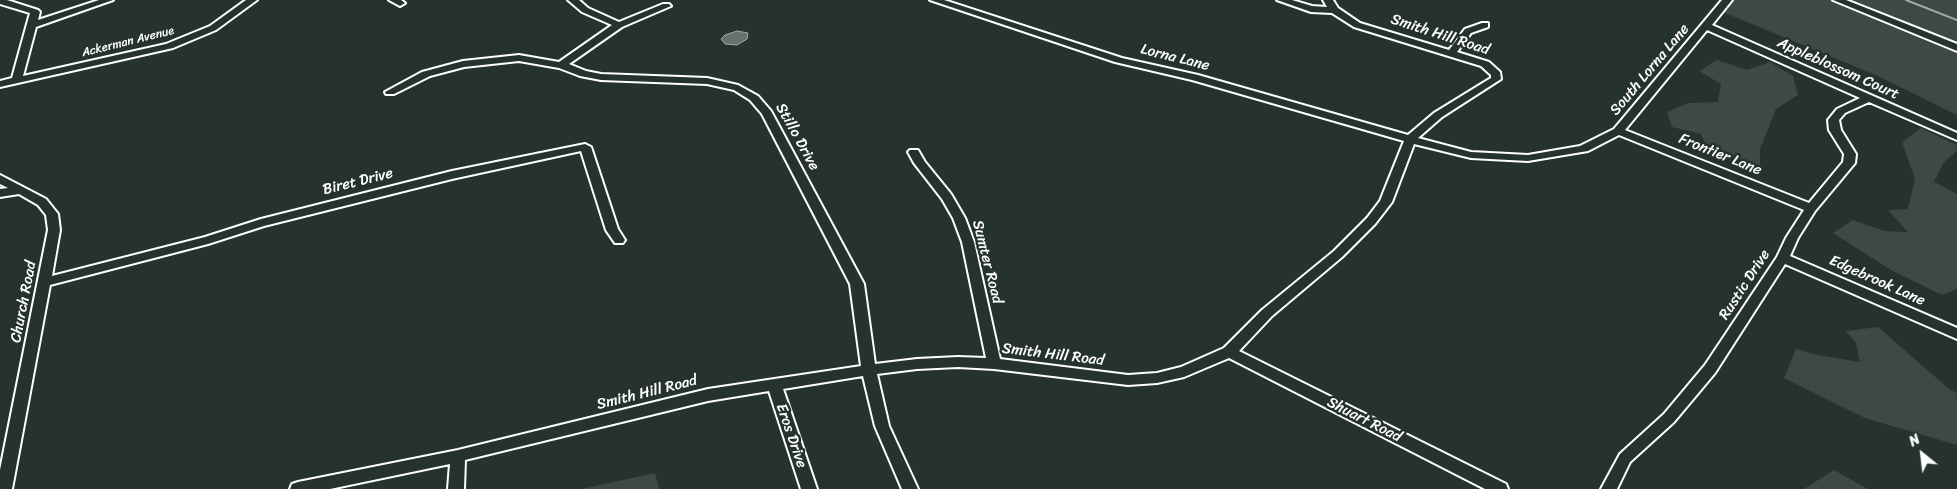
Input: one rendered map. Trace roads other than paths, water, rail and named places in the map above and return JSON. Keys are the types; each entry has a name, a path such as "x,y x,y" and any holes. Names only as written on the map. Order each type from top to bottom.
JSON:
{"street":[{"path":"2,0 2,2 35,12 17,80"},
{"path":"32,25 108,0"},
{"name":"Ackerman Avenue","path":"0,84 169,46 213,28 252,0"},
{"path":"572,0 585,10 619,25"},
{"path":"1282,0 1311,10 1331,5"},
{"name":"South Lorna Lane","path":"1411,138 1472,155 1528,158 1584,149 1618,131 1727,0"},
{"path":"1838,0 1957,48"},
{"name":"Lorna Lane","path":"940,1 1119,60 1194,77 1411,138"},
{"name":"Smith Hill Road","path":"298,489 458,456 708,395 869,370 917,364 958,362 994,364 1128,380 1157,378 1184,372 1229,352 1267,313 1338,254 1371,221 1386,202 1411,138 1438,116 1496,79 1496,74 1485,64 1376,32 1357,24 1331,5"},
{"path":"561,65 619,25 666,6"},
{"path":"1452,53 1468,31 1485,25"},
{"name":"Appleblossom Court","path":"1707,26 1866,99 1957,138"},
{"name":"Stillo Drive","path":"390,92 426,74 464,64 519,58 561,65 584,74 600,77 707,81 738,88 754,98 767,113 858,284 869,370 882,426 910,489"},
{"name":"Rustic Drive","path":"1609,489 1625,458 1669,418 1710,370 1783,258 1792,238 1811,208 1850,163 1850,154 1836,130 1834,120 1841,111 1866,99"},
{"name":"Frontier Lane","path":"1618,131 1811,208"},
{"name":"Biret Drive","path":"44,282 208,240 261,223 423,182 585,146 612,230 619,240"},
{"name":"Sumter Road","path":"914,152 920,163 947,197 959,218 968,242 994,364"},
{"name":"Church Road","path":"0,179 42,202 52,214 54,230 4,489"},
{"path":"0,194 21,190"},
{"name":"Edgebrook Lane","path":"1783,258 1957,334"},
{"name":"Shuart Road","path":"1229,352 1500,489"},
{"name":"Eros Drive","path":"774,384 809,489"},
{"path":"456,489 458,456"}],"waterway":[{"path":"1906,0 1957,20"}]}
